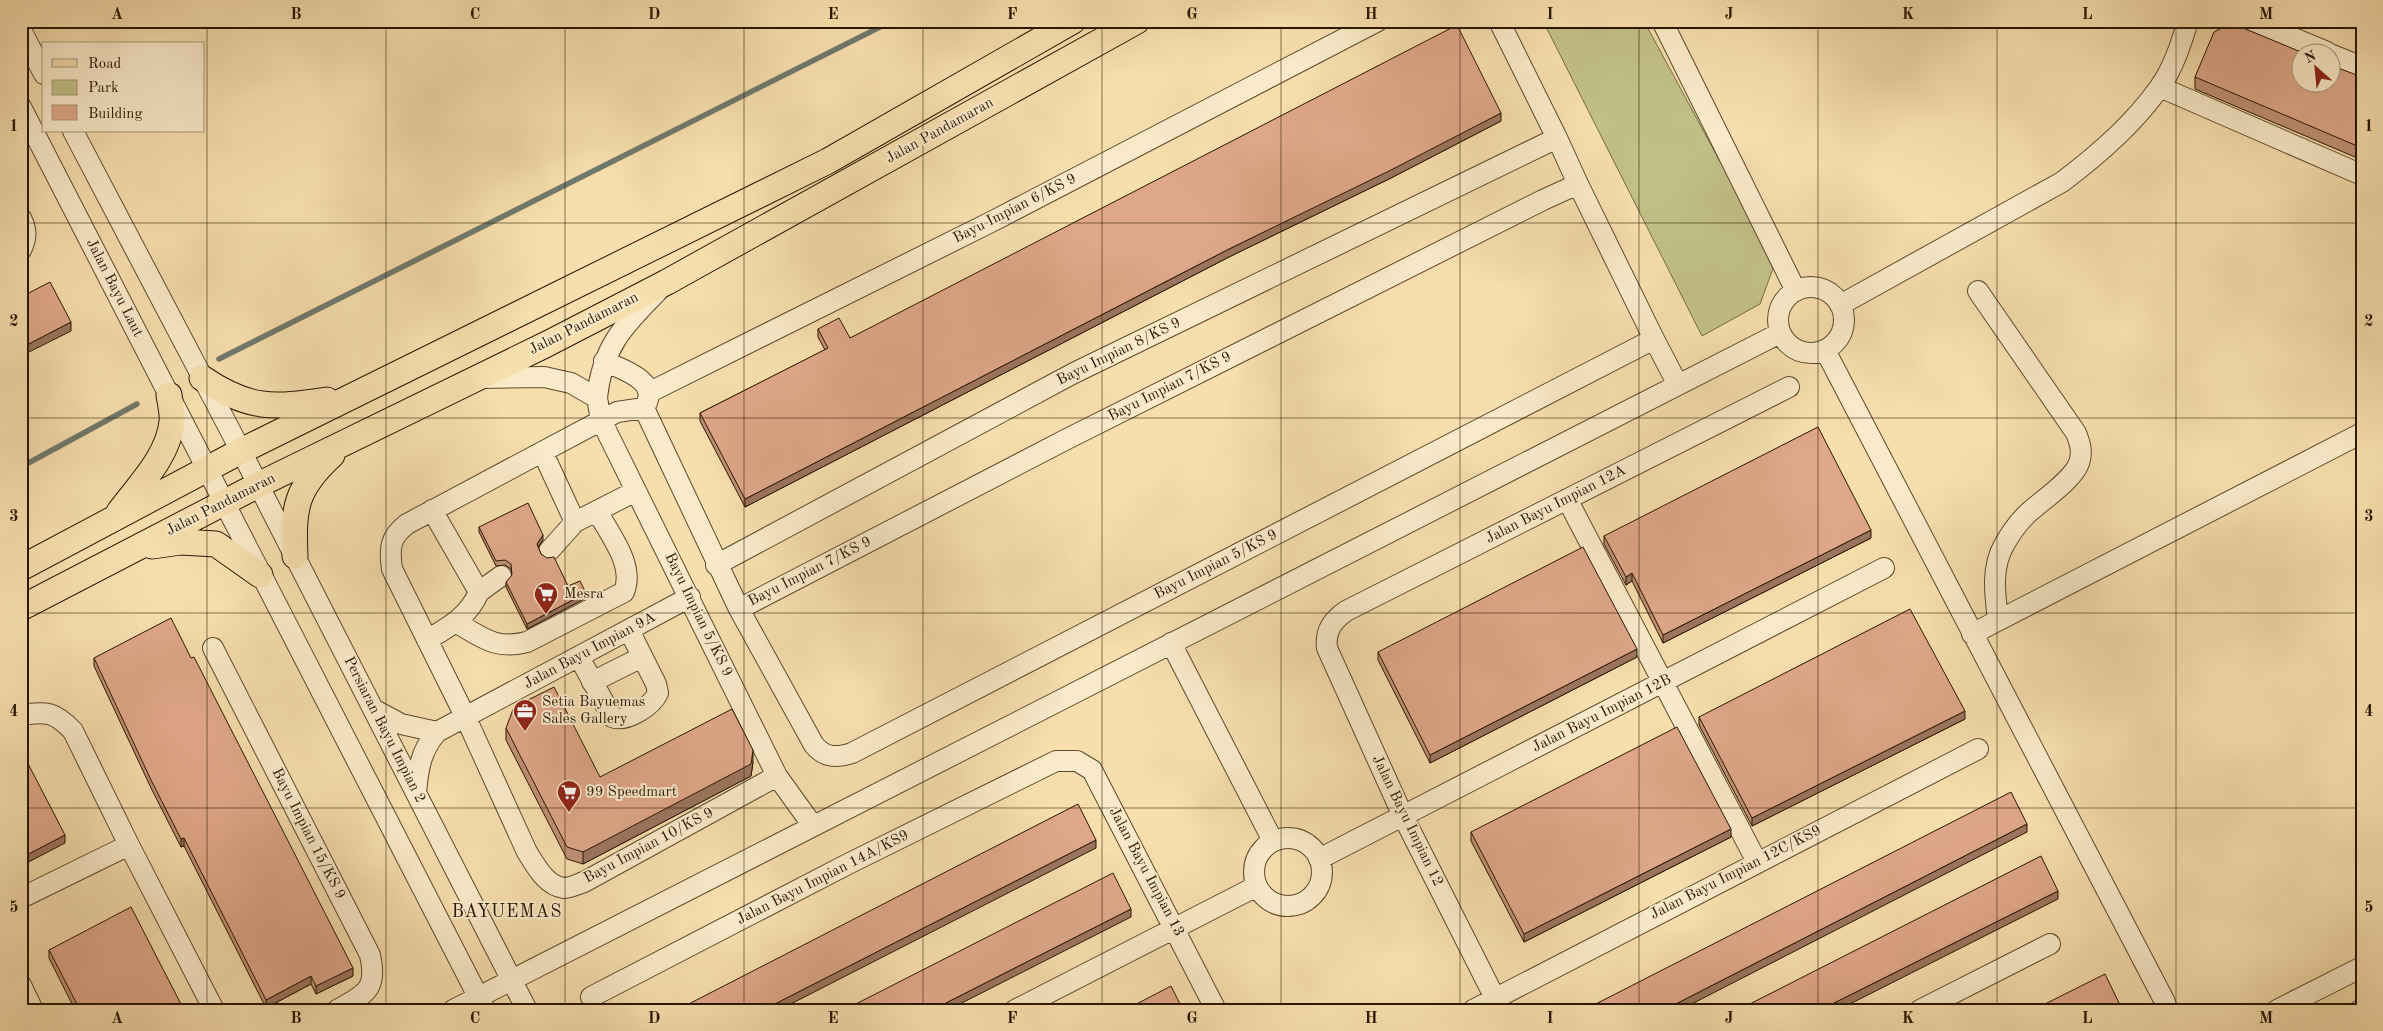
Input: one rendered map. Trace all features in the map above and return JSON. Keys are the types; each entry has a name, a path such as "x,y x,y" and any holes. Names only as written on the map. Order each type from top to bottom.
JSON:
{"main road":[{"name":"Jalan Pandamaran","path":"21,568 241,451 828,161 1073,21"},
{"name":"Jalan Pandamaran","path":"21,608 258,485 547,344 667,282 1137,21"},
{"path":"202,378 226,394 251,402 282,407 351,397"},
{"path":"114,518 157,462 167,442 172,420 168,395"},
{"path":"295,556 294,523 298,498 315,471 351,439"},
{"path":"138,548 181,542 216,544 260,575"}],"street":[{"name":"Bayu Impian 6/KS 9","path":"432,510 543,453 601,420 647,400 1378,21"},
{"path":"1499,21 1678,385"},
{"path":"1662,21 1796,290"},
{"path":"1840,305 2062,182 2091,160 2130,123 2160,87 2180,47 2188,21"},
{"path":"2253,21 2303,42"},
{"path":"21,30 42,70"},
{"path":"2340,58 2362,67"},
{"path":"2160,87 2362,175"},
{"name":"Jalan Bayu Laut","path":"21,107 206,469"},
{"path":"75,132 241,451"},
{"name":"Bayu Impian 8/KS 9","path":"716,565 1074,373 1556,138"},
{"name":"Bayu Impian 7/KS 9","path":"738,609 1068,439 1578,184"},
{"path":"21,218 26,230 22,249"},
{"path":"475,378 544,377 571,383 597,398 604,360 624,327 667,282"},
{"path":"1806,287 1821,289 1834,296 1840,305 1844,315 1840,336 1834,344 1825,350 1815,353 1794,349 1780,333 1778,323 1782,304 1796,290 1806,287"},
{"path":"1978,291 2076,433 2081,453 2079,464 2072,473 2026,515 2003,546 1996,566 1994,586 1998,620"},
{"path":"453,1010 482,1003 512,979 1780,333"},
{"name":"Bayu Impian 5/KS 9","path":"738,609 814,745 827,756 852,753 1654,339"},
{"path":"1825,350 2168,1007"},
{"path":"604,360 645,383 647,400 716,565 738,609"},
{"name":"Jalan Bayu Impian 12A","path":"1329,629 1334,620 1346,612 1789,387"},
{"name":"Bayu Impian 5/KS 9","path":"597,398 601,420 777,776 813,826"},
{"path":"1972,634 2362,433"},
{"name":"Persiaran Bayu Impian 2","path":"241,451 527,1010"},
{"path":"543,453 575,522"},
{"path":"206,469 482,1003"},
{"path":"549,551 575,522 636,491"},
{"path":"1567,499 1757,862"},
{"path":"432,510 479,592"},
{"name":"Bayu Impian 10/KS 9","path":"432,510 407,524 396,533 390,545 392,569 466,718 527,852 538,870 551,883 565,888 584,882 777,776"},
{"path":"457,622 494,643 512,646 527,642 624,592 628,582 627,570 597,511"},
{"name":"Jalan Bayu Impian 12B","path":"1319,859 1884,568"},
{"path":"427,640 457,622 473,606 479,592 501,576"},
{"name":"Jalan Bayu Impian 9A","path":"437,732 690,597"},
{"name":"Jalan Bayu Impian 12","path":"1329,629 1326,638 1327,648 1403,816 1498,1005"},
{"path":"579,657 608,713 617,719 624,718 650,705 658,693 656,684 629,630"},
{"path":"1171,643 1273,841"},
{"name":"Bayu Impian 15/KS 9","path":"213,648 370,955 374,973 370,988 360,997 336,1010"},
{"path":"592,682 642,657"},
{"path":"373,709 402,724 437,732 429,741 422,755 416,793"},
{"path":"21,716 38,712 50,713 61,719 73,731 214,1010"},
{"name":"Jalan Bayu Impian 12C/KS9","path":"1473,1010 1498,1005 1757,862 1978,749"},
{"name":"Jalan Bayu Impian 13","path":"1056,762 1077,761 1092,770 1216,1010"},
{"name":"Jalan Bayu Impian 14A/KS9","path":"591,997 857,860 1056,762"},
{"path":"1289,838 1300,840 1310,846 1319,859 1321,872 1318,885 1311,895 1301,902 1288,905 1275,903 1264,896 1257,886 1254,879 1255,864 1261,850 1273,841 1289,838"},
{"path":"21,898 129,845"},
{"path":"1015,1010 1257,886"},
{"path":"1920,1010 2050,944"},
{"path":"2277,1010 2362,967"},
{"path":"21,985 34,1010"}],"green space":[{"path":"1543,21 1644,21 1775,263 1760,304 1702,336"}],"building":[{"path":"2231,23 2290,47 2290,92 2340,92 2340,69 2362,77 2362,148 2195,77 2214,32"},
{"path":"1457,25 1501,113 1391,170 1229,249 745,499 700,413 828,348 818,329 839,318 850,338"},
{"path":"50,282 71,322 21,348 21,297"},
{"path":"1818,427 1871,530 1663,635 1632,573 1626,577 1604,536"},
{"path":"528,503 543,535 537,544 541,554 547,558 554,557 568,586 580,581 586,593 527,624 506,582 512,575 511,564 505,560 496,561 479,527"},
{"path":"1583,547 1637,649 1430,755 1378,652"},
{"path":"1910,609 1965,711 1752,818 1699,717"},
{"path":"171,618 191,658 194,657 353,968 316,986 311,976 266,1000 184,838 181,839 151,780 94,658"},
{"path":"554,687 600,777 732,709 753,750 751,764 583,852 567,847 506,728 514,707"},
{"path":"1677,727 1731,829 1524,934 1471,832"},
{"path":"21,752 65,835 21,858"},
{"path":"2011,792 2027,824 1664,1010 1584,1010"},
{"path":"1078,804 1096,840 763,1010 677,1010"},
{"path":"2041,856 2058,891 1826,1007 1826,1010 1738,1010"},
{"path":"1113,873 1131,909 932,1010 844,1010"},
{"path":"131,907 184,1010 80,1010 49,950"},
{"path":"2105,974 2121,1007 2115,1010 2033,1010"},
{"path":"1171,986 1183,1010 1125,1010"}],"waterway":[{"path":"219,359 892,21"},
{"path":"21,467 137,404"}],"place":[{"name":"Mesra","path":"546,615"},
{"name":"Setia Bayuemas Sales Gallery","path":"525,732"},
{"name":"99 Speedmart","path":"569,813"}],"district":[{"name":"BAYUEMAS","path":"507,912"}]}
